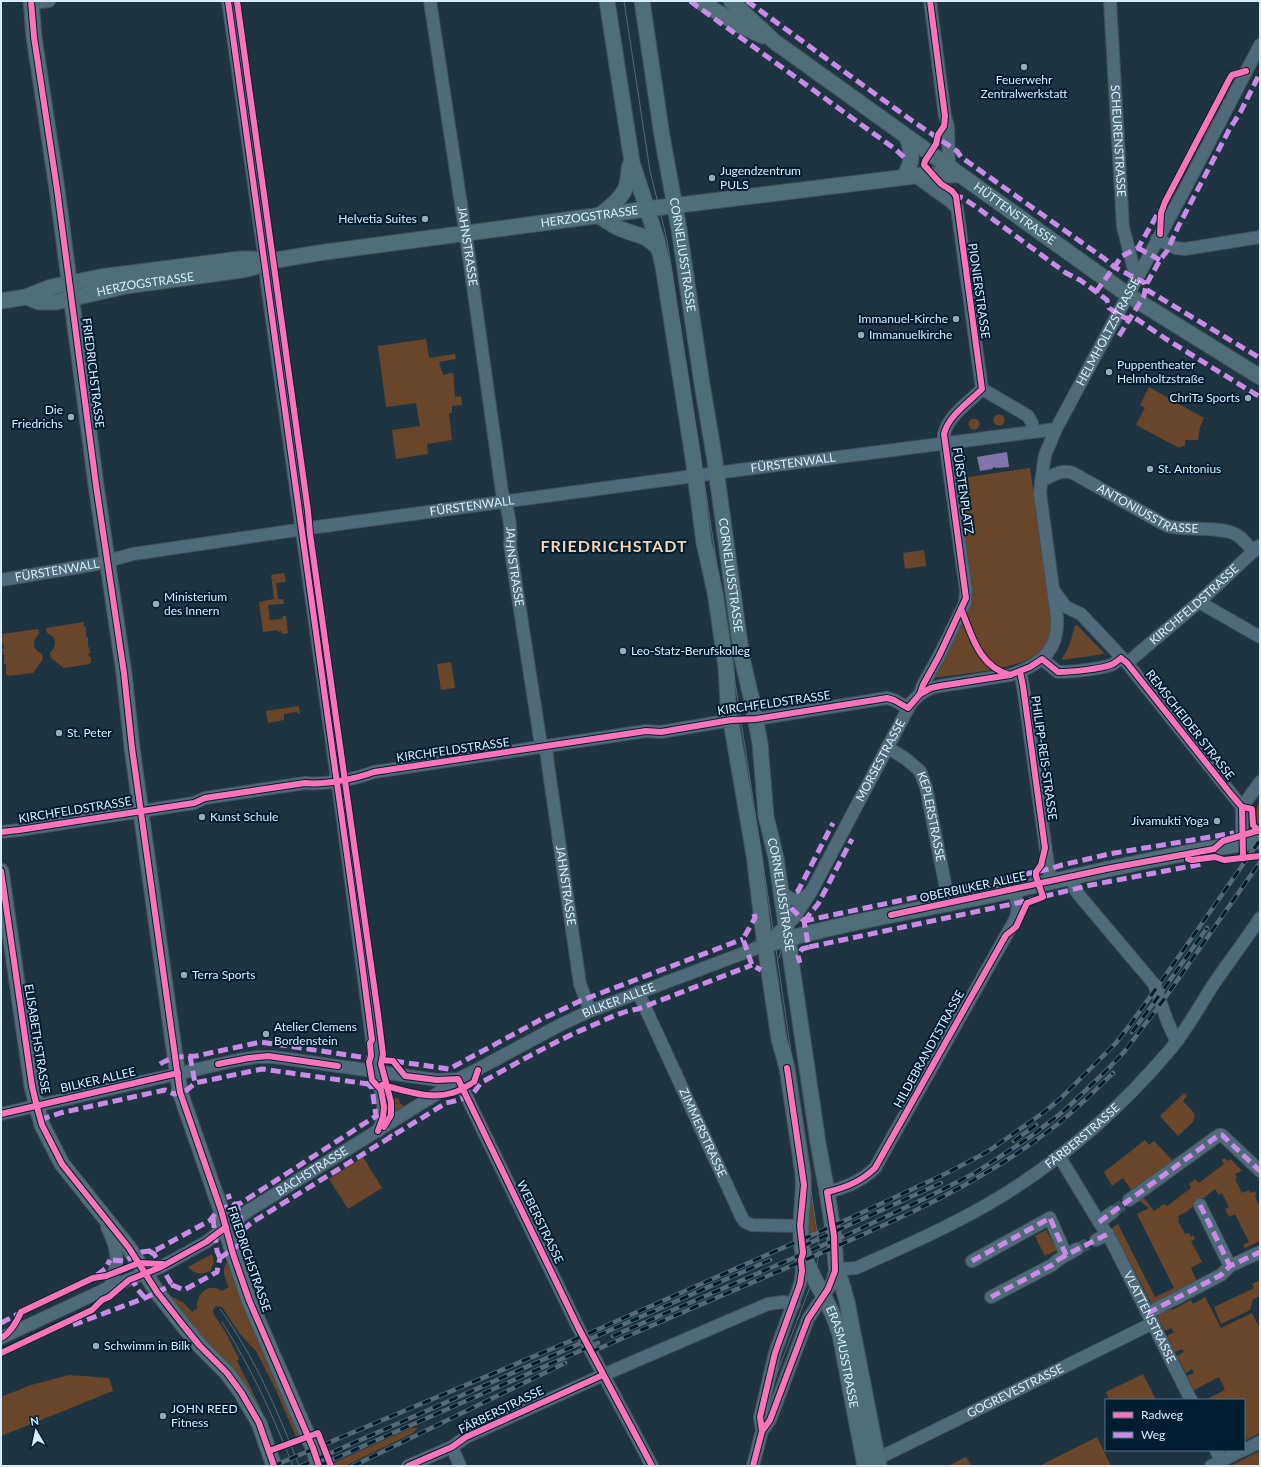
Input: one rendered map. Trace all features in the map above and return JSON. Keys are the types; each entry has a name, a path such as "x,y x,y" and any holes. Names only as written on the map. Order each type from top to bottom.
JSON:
{"main road":[{"name":"CORNELIUSSTRASSE","path":"607,1 632,162 663,266 704,543 715,592 727,675 725,721 738,758 754,855 765,945 779,1039 787,1068 803,1174 804,1191 800,1226 803,1253"},
{"name":"CORNELIUSSTRASSE","path":"642,1 716,473 742,658 756,719 766,816 776,858 818,1143 828,1192 834,1236 835,1270"},
{"name":"HÜTTENSTRASSE","path":"699,1 741,26 775,42"},
{"name":"HÜTTENSTRASSE","path":"731,1 775,42 1128,295 1260,377"},
{"name":"FRIEDRICHSTRASSE","path":"31,2 34,37 70,284 96,485 128,701 132,748 180,1092 221,1210 233,1254 249,1300 313,1448 319,1466"},
{"path":"907,137 911,151 909,177"},
{"path":"632,162 629,168 628,179 624,191 616,201 599,216 620,229 645,237 659,249"},
{"name":"HERZOGSTRASSE","path":"26,297 43,302 72,299 126,286 242,270 255,267 265,262 465,233 954,171"},
{"name":"HERZOGSTRASSE","path":"1,301 26,297 44,289 120,274 240,259 253,259 265,262"},
{"path":"738,758 744,751 752,750 756,764 762,768"},
{"name":"OBERBILKER ALLEE","path":"765,945 787,932 949,904 1072,876 1260,841"},
{"name":"ELISABETHSTRASSE","path":"1,871 36,1106 44,1130 62,1164 129,1248 145,1273"},
{"name":"ERASMUSSTRASSE","path":"803,1253 810,1271 835,1318 874,1464"},
{"path":"810,1271 816,1271 827,1276 831,1276 835,1270"},
{"name":"ERASMUSSTRASSE","path":"835,1270 842,1284 847,1302 874,1464"},
{"path":"145,1273 157,1292 186,1329 231,1378 246,1400 262,1431 274,1466"}],"street":[{"path":"31,2 49,1"},
{"path":"228,1 377,1072 384,1107 383,1118 378,1131"},
{"name":"JAHNSTRASSE","path":"430,1 502,492 511,531 510,545 540,739 547,755 580,984 590,1011"},
{"path":"930,1 945,116 948,126 954,171"},
{"name":"SCHEURENSTRASSE","path":"1110,1 1123,227 1136,278"},
{"name":"HELMHOLTZSTRASSE","path":"1056,429 1186,187 1260,45"},
{"name":"PIONIERSTRASSE","path":"909,177 952,202 957,208 982,389"},
{"path":"1157,239 1176,248 1185,249 1260,237"},
{"path":"982,389 1028,416 1032,424 1033,432"},
{"name":"FÜRSTENPLATZ","path":"961,609 966,598 966,590 944,434 945,429 955,415 982,389"},
{"path":"920,694 931,688 940,686 1010,675 1020,672 1042,659 1052,646 1056,636 1057,618 1040,493 1045,455 1056,429"},
{"name":"FÜRSTENPLATZ","path":"945,444 1056,429"},
{"name":"FÜRSTENWALL","path":"1,580 108,561 133,554 301,529 716,473 945,444"},
{"name":"ANTONIUSSTRASSE","path":"1041,481 1063,472 1073,473 1167,526 1185,529 1225,531 1236,534 1257,548"},
{"name":"KIRCHFELDSTRASSE","path":"1042,659 1058,672 1107,666 1124,661 1200,602 1257,548"},
{"name":"REMSCHEIDER STRASSE","path":"1053,591 1066,607 1081,614 1124,661 1242,807"},
{"path":"1200,602 1260,637"},
{"name":"MORSESTRASSE","path":"787,932 794,918 811,892 908,708 920,694 923,685 939,656 961,609"},
{"name":"PHILIPP-REIS-STRASSE","path":"1020,672 1051,881"},
{"name":"KIRCHFELDSTRASSE","path":"756,719 887,698 894,700 908,708"},
{"name":"KIRCHFELDSTRASSE","path":"1,832 194,803 205,798 223,795 305,783 315,784 337,781 365,776 374,772 543,748 646,731 661,732 725,721"},
{"name":"KEPLERSTRASSE","path":"887,747 906,759 920,771 926,786 949,904"},
{"path":"1242,844 1242,807 1260,782"},
{"path":"1072,876 1075,889 1085,904 1154,984 1168,1023 1175,1038 1178,1040"},
{"path":"781,890 786,896 794,900 805,897 811,892"},
{"name":"HILDEBRANDTSTRASSE","path":"828,1192 851,1185 869,1174 875,1168 1016,918 1018,906 1014,890"},
{"name":"FÄRBERSTRASSE","path":"835,1270 856,1268 942,1228 990,1203 1059,1156 1097,1126 1127,1097 1178,1040 1260,918"},
{"name":"BILKER ALLEE","path":"1,1114 249,1058 268,1056 438,1080 458,1079 556,1027 590,1011 765,945"},
{"name":"ZIMMERSTRASSE","path":"638,992 742,1218 745,1222 758,1226 800,1226"},
{"name":"BACHSTRASSE","path":"1,1338 110,1287 161,1267 206,1242 248,1211 378,1131 458,1079"},
{"name":"WEBERSTRASSE","path":"458,1079 603,1375 652,1466"},
{"path":"1129,1200 1219,1135 1222,1135 1260,1171"},
{"name":"VLATTENSTRASSE","path":"1059,1156 1099,1222 1108,1234 1190,1399"},
{"path":"1200,1205 1230,1266"},
{"path":"1099,1222 1113,1212"},
{"path":"101,1213 117,1250 116,1266 110,1287"},
{"path":"972,1261 1050,1218 1066,1255"},
{"path":"1096,1240 1108,1234"},
{"path":"991,1296 1052,1265 1077,1249"},
{"name":"GOGREVESTRASSE","path":"874,1464 1113,1343 1150,1318 1221,1275 1230,1266 1260,1252"},
{"path":"762,1431 760,1417 775,1353 800,1284 802,1271 801,1260 803,1253"},
{"path":"753,1466 762,1431 770,1420 808,1319 832,1282 835,1270"},
{"name":"FÄRBERSTRASSE","path":"408,1466 452,1448 466,1437 603,1375 768,1304 783,1302 794,1304"},
{"path":"1245,1450 1260,1442"},
{"path":"452,1448 460,1466"},
{"path":"1216,1451 1216,1464 1242,1451"}],"shaded area":[{"path":"1212,116 1214,117 1213,120 1205,137 1202,136"},
{"path":"426,339 429,358 455,354 456,359 439,362 443,375 453,373 455,397 461,396 462,405 452,406 452,413 449,413 452,440 427,444 428,454 396,459 392,430 420,426 416,403 386,407 378,346"},
{"path":"1149,387 1204,418 1200,427 1198,440 1185,440 1185,445 1179,448 1136,425 1145,408 1140,405"},
{"path":"999,414 1003,416 1005,420 1003,424 999,426 995,424 993,420 995,416"},
{"path":"974,418 978,420 980,424 978,428 974,430 970,428 968,424 970,420"},
{"path":"1007,452 1009,467 994,467 992,469 980,471 977,457"},
{"path":"1030,468 1051,615 1048,640 1040,652 1031,658 1018,663 973,673 932,678 973,595 955,479"},
{"path":"924,550 926,566 905,569 903,553"},
{"path":"284,573 286,582 276,583 278,599 283,599 284,604 268,605 270,620 282,619 283,616 286,616 288,633 282,634 282,631 278,632 278,630 263,632 259,602 274,599 271,575"},
{"path":"84,622 84,627 86,627 86,637 88,637 88,647 90,653 88,653 89,657 91,657 91,662 90,664 64,668 51,658 50,653 55,645 55,642 53,637 47,633 46,628"},
{"path":"1075,625 1077,625 1104,653 1103,654 1062,659 1067,651"},
{"path":"38,629 39,634 36,637 34,645 35,648 42,654 43,659 33,673 6,675 6,664 4,664 5,659 2,649 4,649 1,639 3,638 2,634"},
{"path":"451,662 455,688 441,690 437,664"},
{"path":"299,706 300,714 296,712 284,714 284,720 268,723 266,711"},
{"path":"1259,803 1260,824 1257,823 1256,811"},
{"path":"1184,1093 1187,1096 1183,1101 1195,1114 1193,1122 1178,1136 1160,1116"},
{"path":"395,1098 399,1099 400,1103 405,1107 395,1112 393,1110 393,1102"},
{"path":"1145,1140 1149,1145 1154,1141 1173,1161 1133,1192 1123,1178 1112,1186 1104,1172"},
{"path":"363,1157 382,1188 348,1209 329,1179"},
{"path":"1225,1158 1227,1161 1231,1159 1242,1171 1235,1174 1237,1178 1235,1179 1242,1193 1249,1190 1251,1193 1255,1191 1255,1196 1260,1208 1260,1241 1245,1248 1243,1245 1249,1242 1235,1214 1229,1217 1225,1209 1229,1207 1222,1193 1219,1195 1215,1189 1186,1212 1178,1216 1178,1221 1185,1234 1189,1233 1191,1237 1193,1235 1195,1239 1191,1241 1202,1262 1191,1268 1198,1284 1153,1306 1112,1228 1118,1224 1155,1297 1174,1288 1137,1214 1149,1208 1141,1202 1136,1202 1143,1197 1154,1211 1164,1204 1167,1206 1191,1188 1189,1184 1195,1179 1199,1183 1224,1164 1221,1160"},
{"path":"811,1195 816,1230 809,1234 808,1196"},
{"path":"1046,1230 1057,1250 1045,1256 1035,1236"},
{"path":"212,1254 214,1262 210,1271 198,1273 188,1267"},
{"path":"227,1262 244,1307 300,1435 296,1437 275,1388 256,1351 240,1334 222,1307 216,1306 213,1313 226,1333 239,1359 237,1361 265,1417 274,1445 204,1340 169,1295 184,1303 192,1312 197,1308 197,1303 204,1290 212,1288 222,1291 229,1287 224,1272"},
{"path":"1260,1280 1260,1296 1253,1299 1250,1310 1221,1324 1214,1307 1254,1288 1252,1284"},
{"path":"1205,1297 1221,1328 1252,1313 1260,1329 1260,1433 1245,1440 1245,1399 1207,1399 1225,1390 1219,1377 1194,1390 1187,1376 1194,1373 1192,1369 1186,1373 1177,1356 1184,1352 1182,1349 1175,1352 1167,1336 1174,1332 1171,1328 1165,1331 1158,1317 1160,1312 1170,1307 1172,1310 1191,1300 1193,1304"},
{"path":"1143,1374 1156,1399 1109,1399 1106,1392"},
{"path":"69,1375 109,1378 113,1391 1,1436 1,1397 31,1385"},
{"path":"411,1428 418,1428 413,1433 345,1466 332,1466 331,1464"},
{"path":"1097,1437 1111,1466 1040,1466 1047,1462"},
{"path":"1260,1451 1260,1466 1230,1466"},
{"path":"966,1457 972,1466 948,1466"}],"tunnel":[{"path":"1113,1212 1129,1200"},
{"path":"1077,1249 1096,1240"}],"tram line":[{"path":"624,1 650,171 667,240 775,942 818,1239 819,1253 816,1271 776,1376 751,1466"},
{"path":"714,1 1101,280 1140,306 1260,380"},
{"path":"779,958 783,941 788,929 910,699 924,687 930,685 1004,673 1020,668 1034,661 1045,651 1052,637 1054,618 1039,498 1040,471 1043,457 1054,429 1260,40"},
{"path":"743,950 757,939 763,930 768,913"},
{"path":"1,1116 211,1067 257,1058 277,1058 437,1083 459,1081 550,1032 591,1013 739,957 768,941 789,924"},
{"path":"220,1309 233,1327 265,1385 299,1466"},
{"path":"222,1322 243,1356 261,1392 293,1466"}],"railway":[{"path":"273,1466 592,1332 846,1220 947,1173 987,1152 1043,1113 1060,1099 1115,1044 1182,952 1260,840"},
{"path":"613,1336 849,1234 928,1197 975,1173 1030,1137 1065,1110 1124,1052 1165,998 1260,862"},
{"path":"1132,1032 1207,928"},
{"path":"591,1352 870,1231 966,1184 1026,1147 1063,1120 1113,1073"},
{"path":"1014,1141 1036,1125"},
{"path":"803,1246 941,1183"},
{"path":"301,1466 770,1260"},
{"path":"318,1466 598,1343"},
{"path":"353,1466 565,1363"}],"marked path":[{"path":"690,1 895,149 907,160"},
{"path":"747,1 911,120 957,151 961,157 1105,259 1114,267 1145,283 1147,290 1260,358"},
{"path":"1119,336 1144,296 1146,285 1160,260 1167,251 1178,227 1260,73"},
{"path":"953,195 963,198 1066,273 1080,280 1107,300 1109,308 1125,318 1135,318 1260,397"},
{"path":"1096,292 1122,256 1138,248 1160,210"},
{"path":"1138,248 1160,260"},
{"path":"796,892 798,891 833,823"},
{"path":"804,921 1049,869 1109,854 1234,833"},
{"path":"804,921 818,904 852,839"},
{"path":"809,947 1017,903 1091,885 1202,864"},
{"path":"791,908 804,921 809,947 802,949 798,956 800,963"},
{"path":"754,914 755,918 743,939 752,965 761,970"},
{"path":"394,1061 449,1069 542,1019 580,1001 743,939"},
{"path":"243,1230 251,1223 446,1103 469,1096 482,1082 541,1050 613,1016 638,1009 752,965"},
{"path":"160,1064 177,1057 196,1056 261,1042 374,1059"},
{"path":"190,1056 195,1083"},
{"path":"40,1120 60,1113 165,1090 174,1094 187,1090 195,1083 262,1069 368,1084"},
{"path":"367,1081 372,1088 376,1116 391,1137"},
{"path":"113,1260 124,1261 142,1252 156,1250 209,1221 221,1209 241,1203 376,1116"},
{"path":"1099,1222 1219,1135 1222,1135 1260,1171"},
{"path":"220,1258 243,1242 243,1230 238,1208 230,1200 228,1194"},
{"path":"1200,1205 1230,1266"},
{"path":"213,1218 217,1251 220,1258"},
{"path":"972,1261 1050,1218 1066,1255 1108,1234"},
{"path":"149,1251 154,1254 172,1285"},
{"path":"1148,1313 1221,1275 1230,1266 1260,1252"},
{"path":"991,1297 1052,1265 1066,1255"},
{"path":"172,1285 184,1290 217,1272 220,1258"},
{"path":"97,1275 105,1269 110,1260"},
{"path":"131,1277 138,1290 145,1298"},
{"path":"73,1325 145,1298 172,1285"},
{"path":"1,1323 20,1313"}],"cycle path":[{"path":"31,1 34,37 57,189 96,485 124,673 132,748 180,1092 221,1210 233,1254 249,1300 313,1448 319,1466"},
{"path":"228,1 360,948 372,1040 370,1043 371,1056 369,1062 372,1080 381,1090 384,1107 383,1117 378,1131"},
{"path":"237,1 378,1014 383,1054 381,1064 391,1102 391,1115 384,1127"},
{"path":"1,832 194,803 205,798 305,783 340,781 374,772 646,731 661,732 731,720 756,719 887,698 894,700 908,708 920,694 966,598 944,434 946,427 954,415 982,389 956,196 952,191 941,184 924,165 936,144 938,135 944,126 945,116 930,1"},
{"path":"1160,234 1161,213 1165,202 1230,78 1232,75 1246,71"},
{"path":"961,609 973,639 983,657 990,665 999,671 1010,675"},
{"path":"920,694 931,688 940,686 1010,675 1030,667 1042,659 1058,672 1078,671 1108,666 1121,658 1127,663 1242,807 1252,809 1253,825 1258,830"},
{"path":"753,1466 762,1431 770,1420 808,1319 828,1289 835,1271 834,1236 827,1192 853,1183 865,1177 875,1168 1006,935 1016,927 1027,903 1043,897 1036,872 1041,865 1045,848 1020,672"},
{"path":"1242,807 1243,858"},
{"path":"891,915 1111,868 1214,849 1223,841 1260,830"},
{"path":"1188,859 1192,860 1215,857 1224,860 1260,856"},
{"path":"1,871 32,1086 42,1125 62,1164 129,1248 157,1292 200,1346 227,1373 241,1392 259,1423 274,1466"},
{"path":"218,1064 268,1056 338,1066"},
{"path":"382,1060 393,1061 405,1076 437,1080 458,1079 578,1327 652,1466"},
{"path":"787,1068 804,1185 800,1226 803,1253"},
{"path":"382,1085 417,1094 443,1095 458,1091 474,1082 478,1070"},
{"path":"1,1114 178,1073"},
{"path":"1,1353 92,1310 102,1300 109,1297 129,1280 161,1267 206,1242 226,1227"},
{"path":"762,1431 760,1417 775,1353 800,1284 802,1271 801,1260 803,1253"},
{"path":"1,1338 11,1330 21,1312 93,1278 106,1276 139,1263 163,1264"},
{"path":"408,1466 452,1447 466,1437 603,1375"},
{"path":"269,1451 318,1433 331,1466"}],"place":[{"name":"Feuerwehr Zentralwerkstatt","path":"1024,67"},
{"name":"Jugendzentrum PULS","path":"712,178"},
{"name":"Helvetia Suites","path":"425,219"},
{"name":"Immanuel-Kirche","path":"956,319"},
{"name":"Immanuelkirche","path":"861,335"},
{"name":"Puppentheater Helmholtzstraße","path":"1109,372"},
{"name":"ChriTa Sports","path":"1248,398"},
{"name":"Die Friedrichs","path":"71,417"},
{"name":"St. Antonius","path":"1150,469"},
{"name":"Ministerium des Innern","path":"156,604"},
{"name":"Leo-Statz-Berufskolleg","path":"623,651"},
{"name":"St. Peter","path":"59,733"},
{"name":"Kunst Schule","path":"202,817"},
{"name":"Jivamukti Yoga","path":"1217,821"},
{"name":"Terra Sports","path":"184,975"},
{"name":"Atelier Clemens Bordenstein","path":"266,1034"},
{"name":"Schwimm in Bilk","path":"96,1346"},
{"name":"JOHN REED Fitness","path":"163,1416"}],"district":[{"name":"FRIEDRICHSTADT","path":"614,546"}]}
